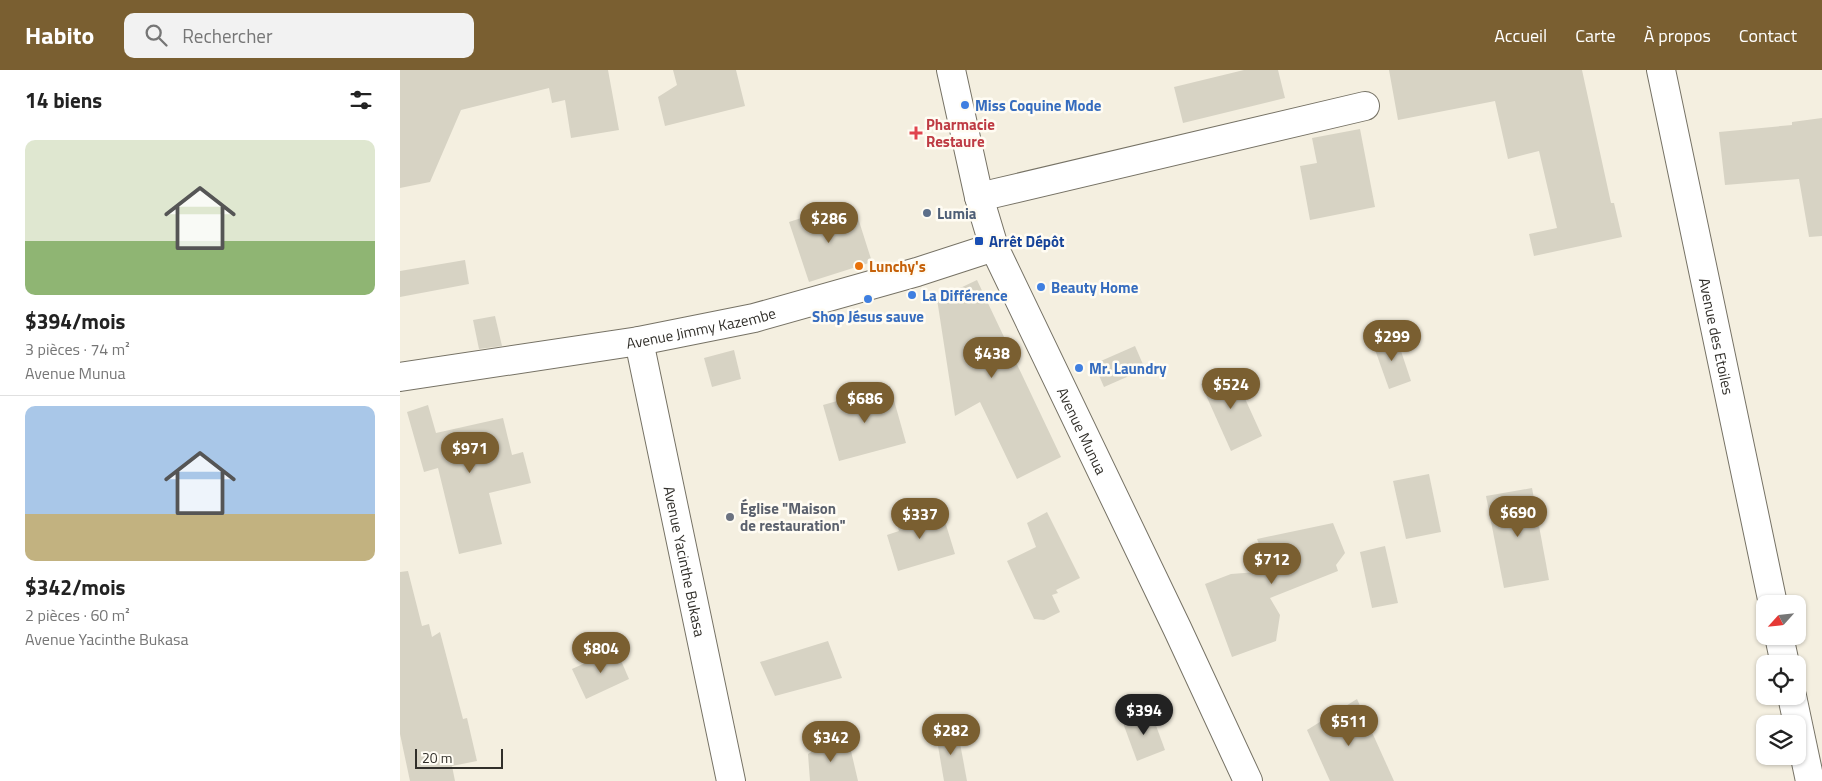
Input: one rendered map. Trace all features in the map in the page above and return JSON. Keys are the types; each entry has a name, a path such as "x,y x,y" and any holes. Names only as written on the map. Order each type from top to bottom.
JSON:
{"street":[{"name":"Avenue Munua","path":"951,70 979,197 994,247 1177,628 1248,781"},
{"name":"Avenue des Etoiles","path":"1661,70 1771,595"},
{"path":"979,197 1365,106"},
{"name":"Avenue Jimmy Kazembe","path":"400,376 639,341 754,318 917,272 994,247"},
{"name":"Avenue Yacinthe Bukasa","path":"639,341 731,781"},
{"path":"1794,705 1810,781"}],"building":[{"path":"400,70 608,70 619,130 571,138 565,100 552,103 549,88 461,110 430,182 400,188"},
{"path":"673,70 736,70 745,106 665,126 658,97 677,85"},
{"path":"1244,70 1278,70 1285,98 1183,123 1174,87"},
{"path":"1389,70 1582,70 1611,203 1614,203 1622,237 1534,256 1529,234 1557,228 1539,151 1508,159 1495,101 1398,120"},
{"path":"1822,118 1822,236 1809,237 1799,179 1725,185 1719,132 1792,125 1792,122"},
{"path":"1360,129 1375,207 1310,220 1300,166 1317,163 1312,138"},
{"path":"835,207 840,224 858,218 872,262 809,282 789,222"},
{"path":"465,260 469,284 400,297 400,271"},
{"path":"977,280 1061,457 1017,479 980,402 955,416 937,299"},
{"path":"495,316 502,346 479,349 473,320"},
{"path":"1396,336 1411,381 1389,389 1373,344"},
{"path":"1135,346 1145,369 1104,387 1094,364"},
{"path":"734,350 741,379 712,387 704,358"},
{"path":"1232,370 1262,436 1231,451 1201,384"},
{"path":"890,386 906,443 839,461 823,405"},
{"path":"428,405 436,433 503,418 512,455 523,452 531,483 489,493 502,544 459,554 438,468 424,472 407,412"},
{"path":"1429,474 1441,532 1406,539 1393,481"},
{"path":"1532,488 1549,580 1504,588 1486,496"},
{"path":"922,508 926,521 943,515 955,554 898,571 887,535 899,531 895,516"},
{"path":"1047,512 1080,578 1056,590 1058,593 1052,595 1060,612 1044,620 1034,619 1007,561 1036,547 1027,523"},
{"path":"1333,523 1345,553 1336,565 1338,571 1270,598 1280,615 1276,641 1232,657 1205,584 1231,574 1270,571 1257,539"},
{"path":"1385,546 1398,603 1372,608 1360,552"},
{"path":"408,571 422,626 429,624 432,637 440,632 463,719 467,718 477,761 452,766 455,781 410,781 400,734 400,572"},
{"path":"828,641 842,678 775,696 760,662"},
{"path":"616,649 629,679 586,699 572,669"},
{"path":"1357,699 1394,781 1330,781 1307,730"},
{"path":"1151,712 1165,750 1137,761 1123,723"},
{"path":"957,727 967,781 944,781 936,734"},
{"path":"837,738 841,750 851,751 858,781 810,781 808,754 813,751 813,743"}],"place":[{"name":"Miss Coquine Mode","path":"965,105"},
{"name":"Pharmacie Restaure","path":"916,133"},
{"name":"Lumia","path":"927,213"},
{"name":"Arrêt Dépôt","path":"979,241"},
{"name":"Lunchy's","path":"859,266"},
{"name":"Beauty Home","path":"1041,287"},
{"name":"La Différence","path":"912,295"},
{"name":"Shop Jésus sauve","path":"868,299"},
{"name":"Mr. Laundry","path":"1079,368"},
{"name":"Église \"Maison de restauration\"","path":"730,517"}]}
